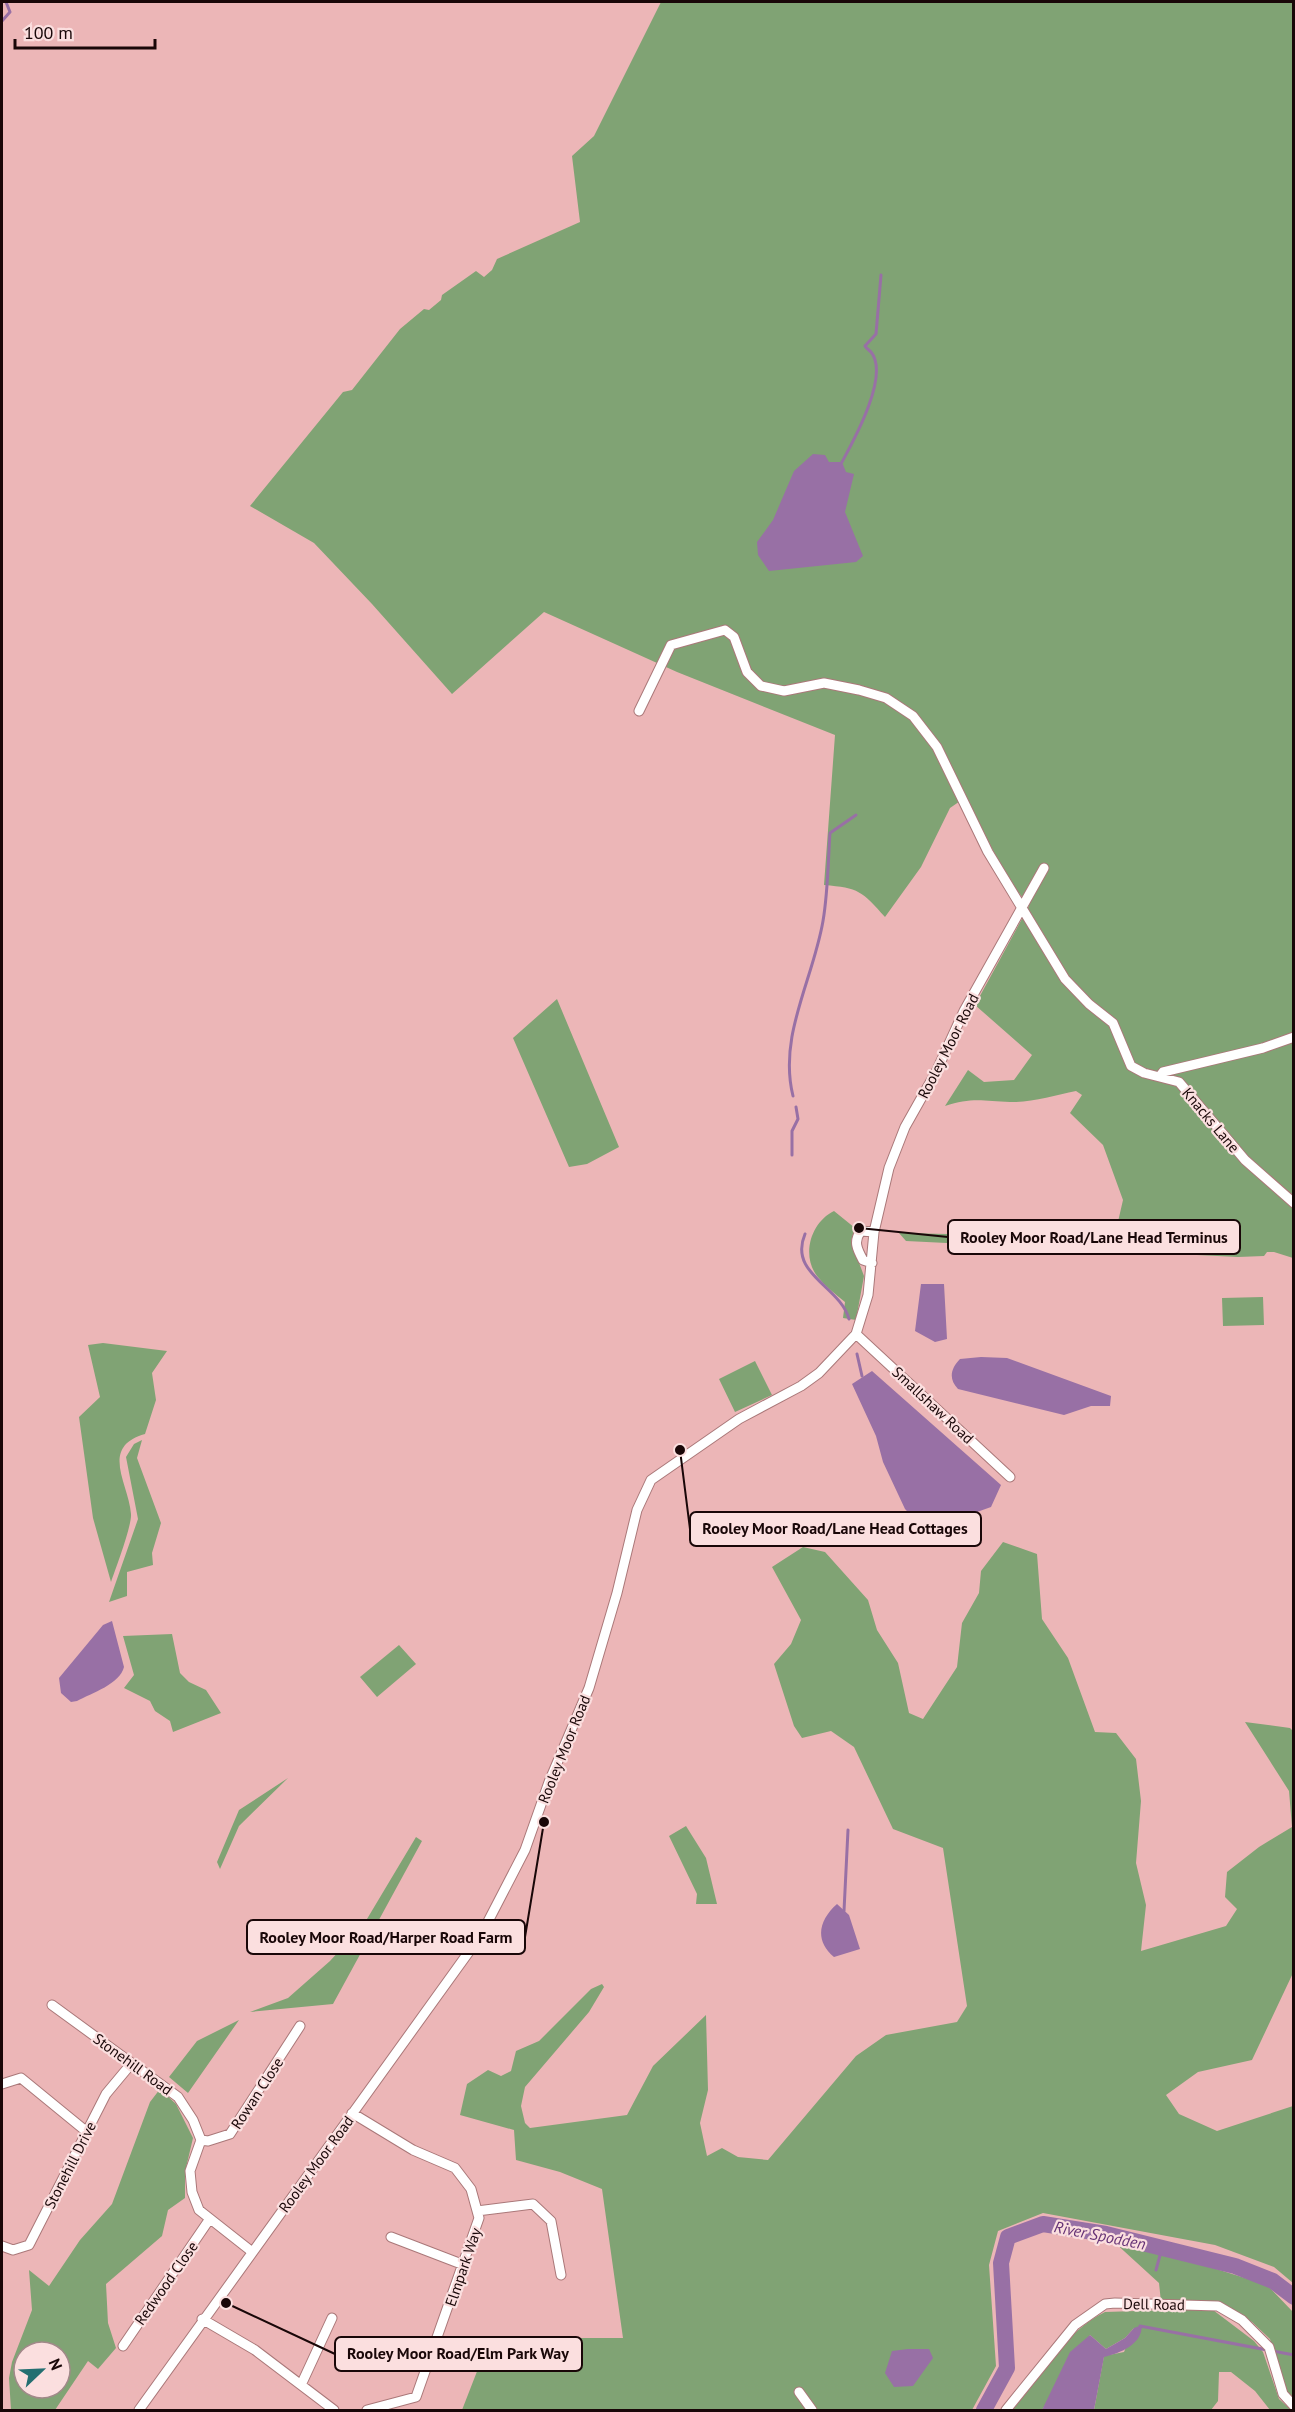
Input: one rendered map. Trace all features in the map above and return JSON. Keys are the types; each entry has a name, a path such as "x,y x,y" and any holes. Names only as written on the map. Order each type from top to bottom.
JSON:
{"street":[{"name":"Knacks Lane","path":"639,711 671,645 725,630 734,638 747,672 761,686 784,691 824,683 886,698 913,716 937,747 988,852 1023,906 1065,979 1089,1004 1113,1023 1131,1066 1144,1073 1179,1082 1245,1160 1293,1203"},
{"name":"Rooley Moor Road","path":"139,2410 202,2319 481,1935 525,1850 549,1782 589,1688 617,1593 637,1510 651,1480 740,1419 801,1386 819,1373 856,1334 868,1295 874,1232 889,1168 905,1127 936,1072 964,1011 1044,868"},
{"path":"1160,1076 1163,1072 1263,1048 1293,1037"},
{"path":"872,1263 863,1260 856,1242 861,1231 874,1232"},
{"name":"Smallshaw Road","path":"856,1334 1010,1476"},
{"name":"Stonehill Road","path":"52,2004 178,2097 193,2120 201,2140"},
{"name":"Rowan Close","path":"201,2140 208,2141 230,2134 300,2026"},
{"name":"Stonehill Drive","path":"2,2246 13,2250 29,2245 106,2094 131,2064"},
{"path":"2,2084 21,2078 87,2132"},
{"name":"Elmpark Way","path":"352,2114 413,2150 455,2168 471,2189 479,2218 416,2397 367,2410"},
{"path":"201,2140 190,2171 192,2192 199,2210 251,2251"},
{"path":"477,2211 533,2204 551,2221 561,2275"},
{"name":"Redwood Close","path":"123,2346 210,2220"},
{"path":"391,2237 464,2265"},
{"name":"Dell Road","path":"1006,2410 1075,2325 1105,2304 1115,2303 1218,2306 1242,2320 1269,2347 1283,2394 1293,2406"},
{"path":"301,2385 332,2318"},
{"path":"202,2319 255,2350 334,2410"},
{"path":"799,2392 812,2410"}],"green space":[{"path":"661,2 1293,2 1293,1258 1274,1252 1267,1252 1264,1256 1238,1257 906,1241 899,1233 948,1234 958,1226 982,1236 1104,1237 1117,1226 1123,1200 1103,1145 1070,1113 1082,1095 1076,1091 1026,1101 985,1100 945,1106 968,1070 984,1082 1014,1080 1032,1055 975,1005 1029,906 1006,876 966,797 950,808 921,867 885,917 871,901 859,892 824,885 835,735 677,672 544,612 452,694 314,543 250,506 343,392 352,390 400,329 424,309 429,310 441,300 442,295 476,271 484,277 492,270 497,259 580,222 572,156 594,136"},
{"path":"557,999 619,1147 587,1164 569,1167 513,1038"},
{"path":"834,1211 855,1228 851,1241 864,1276 856,1320 843,1318 845,1302 817,1276 810,1259 809,1249 814,1231 826,1216"},
{"path":"1263,1297 1264,1325 1223,1326 1222,1298"},
{"path":"103,1343 167,1351 152,1373 156,1400 145,1434 131,1440 123,1448 120,1457 120,1468 131,1520 111,1582 93,1518 79,1417 100,1397 88,1345"},
{"path":"755,1361 772,1395 735,1412 719,1379"},
{"path":"142,1440 137,1458 161,1523 152,1553 153,1565 127,1572 127,1596 109,1602 138,1519 126,1457 134,1444"},
{"path":"1003,1542 1037,1554 1042,1619 1068,1658 1095,1732 1116,1733 1136,1759 1141,1801 1136,1863 1146,1905 1141,1951 1226,1926 1237,1909 1225,1897 1227,1872 1259,1847 1292,1827 1289,1791 1245,1722 1290,1728 1293,1731 1293,1973 1252,2060 1198,2072 1166,2095 1179,2114 1217,2131 1293,2106 1293,2283 1274,2267 1215,2245 1043,2213 998,2231 989,2265 996,2366 972,2410 462,2410 490,2338 623,2338 602,2189 560,2172 516,2160 514,2130 460,2115 467,2084 488,2070 501,2076 511,2071 516,2051 539,2041 591,1989 602,1984 604,1987 589,2012 525,2087 521,2106 525,2123 530,2128 627,2115 653,2066 706,2015 708,2090 700,2123 707,2156 722,2148 738,2157 768,2160 856,2056 886,2035 957,2022 967,2006 943,1848 893,1829 854,1747 831,1731 802,1738 794,1726 774,1664 791,1644 801,1620 772,1567 803,1547 825,1552 868,1600 877,1630 898,1663 909,1713 923,1719 957,1667 962,1623 979,1593 981,1571"},
{"path":"172,1634 180,1673 189,1682 206,1690 221,1713 173,1732 170,1721 155,1711 150,1701 124,1688 134,1675 123,1636"},
{"path":"399,1645 416,1664 377,1697 360,1677"},
{"path":"288,1778 239,1826 220,1869 217,1862 239,1810"},
{"path":"686,1826 706,1858 717,1904 696,1904 697,1894 669,1836"},
{"path":"416,1837 422,1841 333,2004 250,2012 288,1998 330,1961 364,1924"},
{"path":"239,2020 188,2093 169,2077 197,2041"},
{"path":"160,2089 176,2104 193,2138 185,2172 185,2198 168,2210 162,2236 106,2284 108,2323 116,2348 98,2369 88,2361 72,2385 72,2340 20,2340 32,2310 29,2270 49,2286 80,2240 112,2204 150,2102"},
{"path":"1113,2241 1191,2261 1267,2285 1293,2312 1293,2403 1285,2392 1270,2339 1252,2322 1222,2304 1161,2302 1159,2283"},
{"path":"1213,2310 1254,2341 1263,2352 1279,2399 1291,2410 1270,2410 1255,2391 1231,2372 1219,2372 1218,2401 1211,2410 1094,2410 1104,2356 1124,2352 1134,2328 1125,2338 1106,2349 1090,2335 1042,2410 1011,2410 1065,2343 1077,2331 1105,2312"},
{"path":"12,2362 12,2400 62,2400 55,2410 11,2410 9,2378"}],"shaded area":[{"path":"813,454 825,455 829,462 842,462 846,472 854,474 845,512 863,556 856,562 769,571 758,555 757,542 773,520 794,471"},
{"path":"921,1284 944,1284 947,1339 935,1342 915,1331"},
{"path":"1007,1358 1111,1396 1110,1406 1091,1406 1064,1415 958,1389 952,1377 957,1362 960,1359"},
{"path":"872,1371 1001,1485 991,1507 977,1512 963,1512 923,1528 905,1509 883,1462 876,1436 852,1384"},
{"path":"112,1621 124,1667 121,1673 105,1687 71,1702 61,1693 59,1678 103,1625"},
{"path":"837,1904 849,1915 860,1949 834,1957 824,1944 821,1930 826,1917"},
{"path":"1142,2325 1141,2332 1134,2343 1117,2353 1104,2357 1094,2410 1042,2410 1070,2352 1090,2335 1106,2349 1125,2338 1134,2328"},
{"path":"929,2349 933,2358 913,2386 894,2387 885,2373 892,2351"}],"waterway":[{"path":"2,21 10,12 6,2"},
{"path":"842,462 861,424 873,391 876,362 865,346 876,334 881,275"},
{"path":"793,1096 790,1074 793,1030 823,921 830,833 856,815"},
{"path":"792,1155 792,1131 798,1119 796,1107"},
{"path":"805,1234 802,1248 803,1260 817,1279 836,1297 849,1319"},
{"path":"857,1354 862,1376"},
{"path":"844,1911 848,1830"},
{"name":"River Spodden","path":"984,2410 1007,2368 1001,2263 1008,2237 1043,2224 1106,2234 1235,2266 1273,2281 1294,2297"},
{"path":"1156,2270 1162,2248"},
{"path":"1140,2326 1294,2355"}],"place":[{"name":"Rooley Moor Road/Lane Head Terminus","path":"859,1228"},
{"name":"Rooley Moor Road/Lane Head Cottages","path":"680,1450"},
{"name":"Rooley Moor Road/Harper Road Farm","path":"544,1822"},
{"name":"Rooley Moor Road/Elm Park Way","path":"226,2303"}]}
